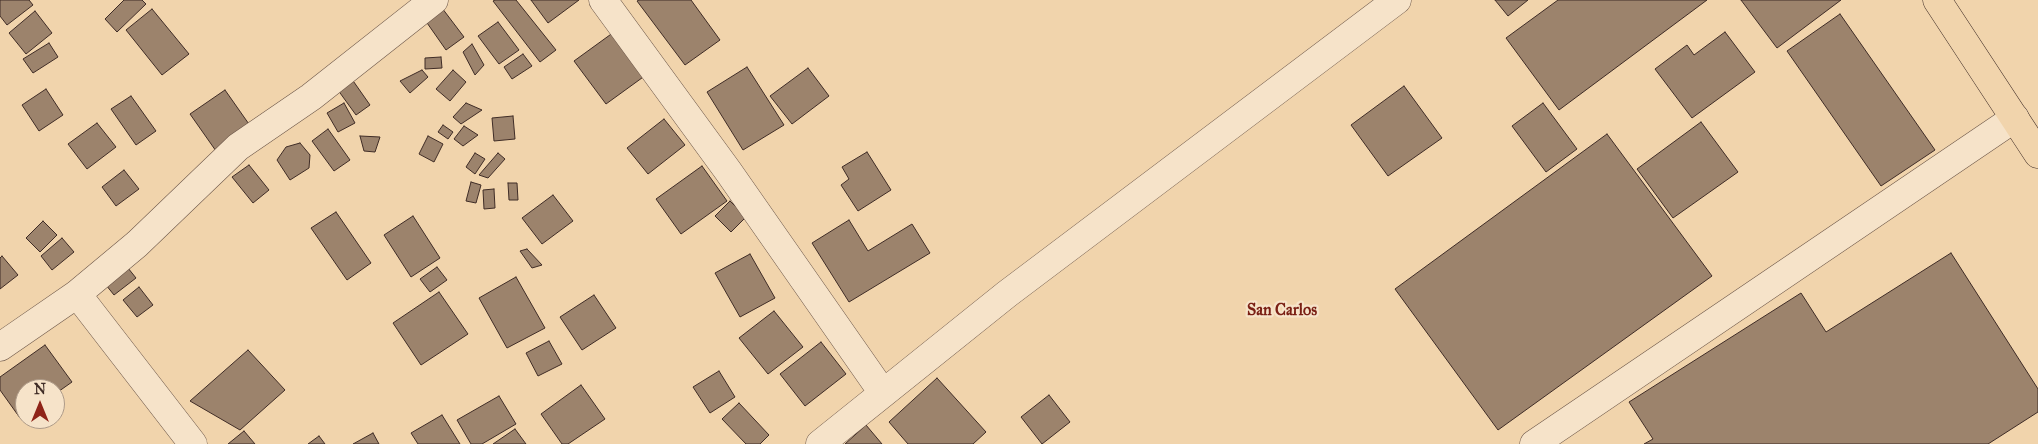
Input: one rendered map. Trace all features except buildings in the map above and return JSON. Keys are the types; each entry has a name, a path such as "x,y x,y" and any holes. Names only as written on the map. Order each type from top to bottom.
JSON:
{"main road":[{"path":"1938,0 2038,154"}],"street":[{"path":"0,347 77,294 137,244 238,147 312,97 434,0"},
{"path":"603,0 728,171 883,393"},
{"path":"820,444 1007,294 1397,0"},
{"path":"1534,444 2015,118"},
{"path":"77,294 193,444"}],"district":[{"name":"San Carlos","path":"1282,311"}]}
